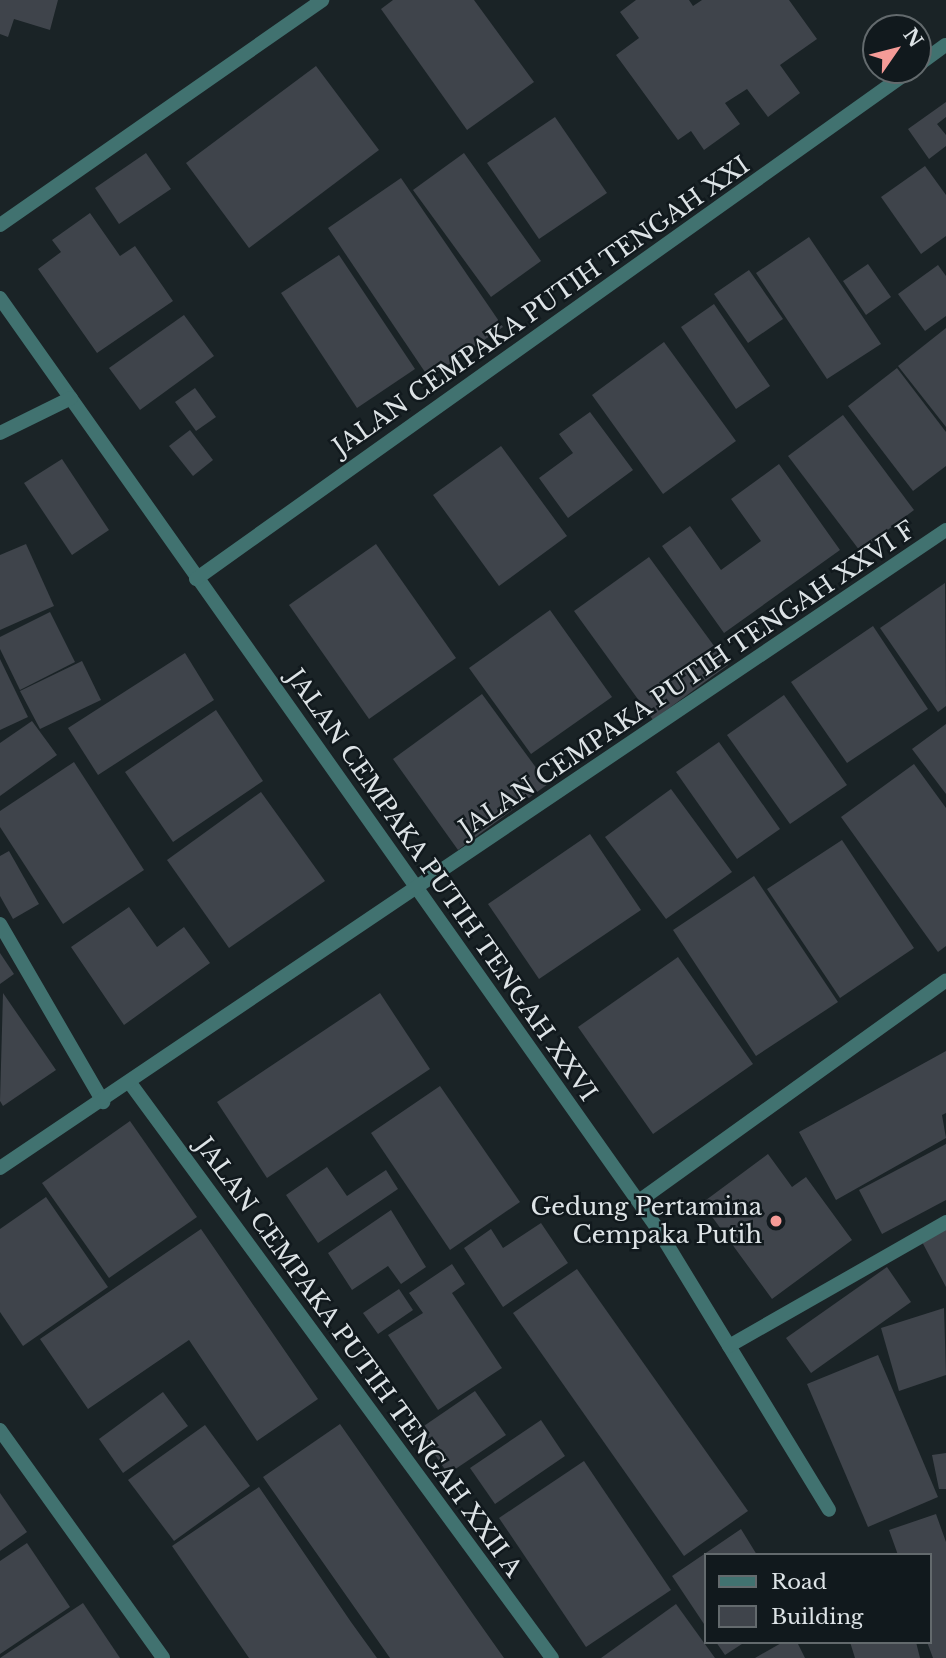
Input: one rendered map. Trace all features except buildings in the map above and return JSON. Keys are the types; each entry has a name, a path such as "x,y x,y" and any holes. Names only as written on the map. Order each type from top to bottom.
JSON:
{"street":[{"path":"0,225 322,0"},
{"name":"JALAN CEMPAKA PUTIH TENGAH XXI","path":"196,579 891,84"},
{"name":"JALAN CEMPAKA PUTIH TENGAH XXVI","path":"0,298 196,579 639,1201 829,1510"},
{"path":"0,433 71,398"},
{"name":"JALAN CEMPAKA PUTIH TENGAH XXVI F","path":"0,1168 418,890 946,530"},
{"path":"0,924 103,1102"},
{"path":"639,1201 946,980"},
{"name":"JALAN CEMPAKA PUTIH TENGAH XXII A","path":"130,1083 552,1658"},
{"path":"729,1346 946,1222"},
{"path":"0,1430 163,1658"}],"place":[{"name":"Gedung Pertamina Cempaka Putih","path":"776,1221"}]}
